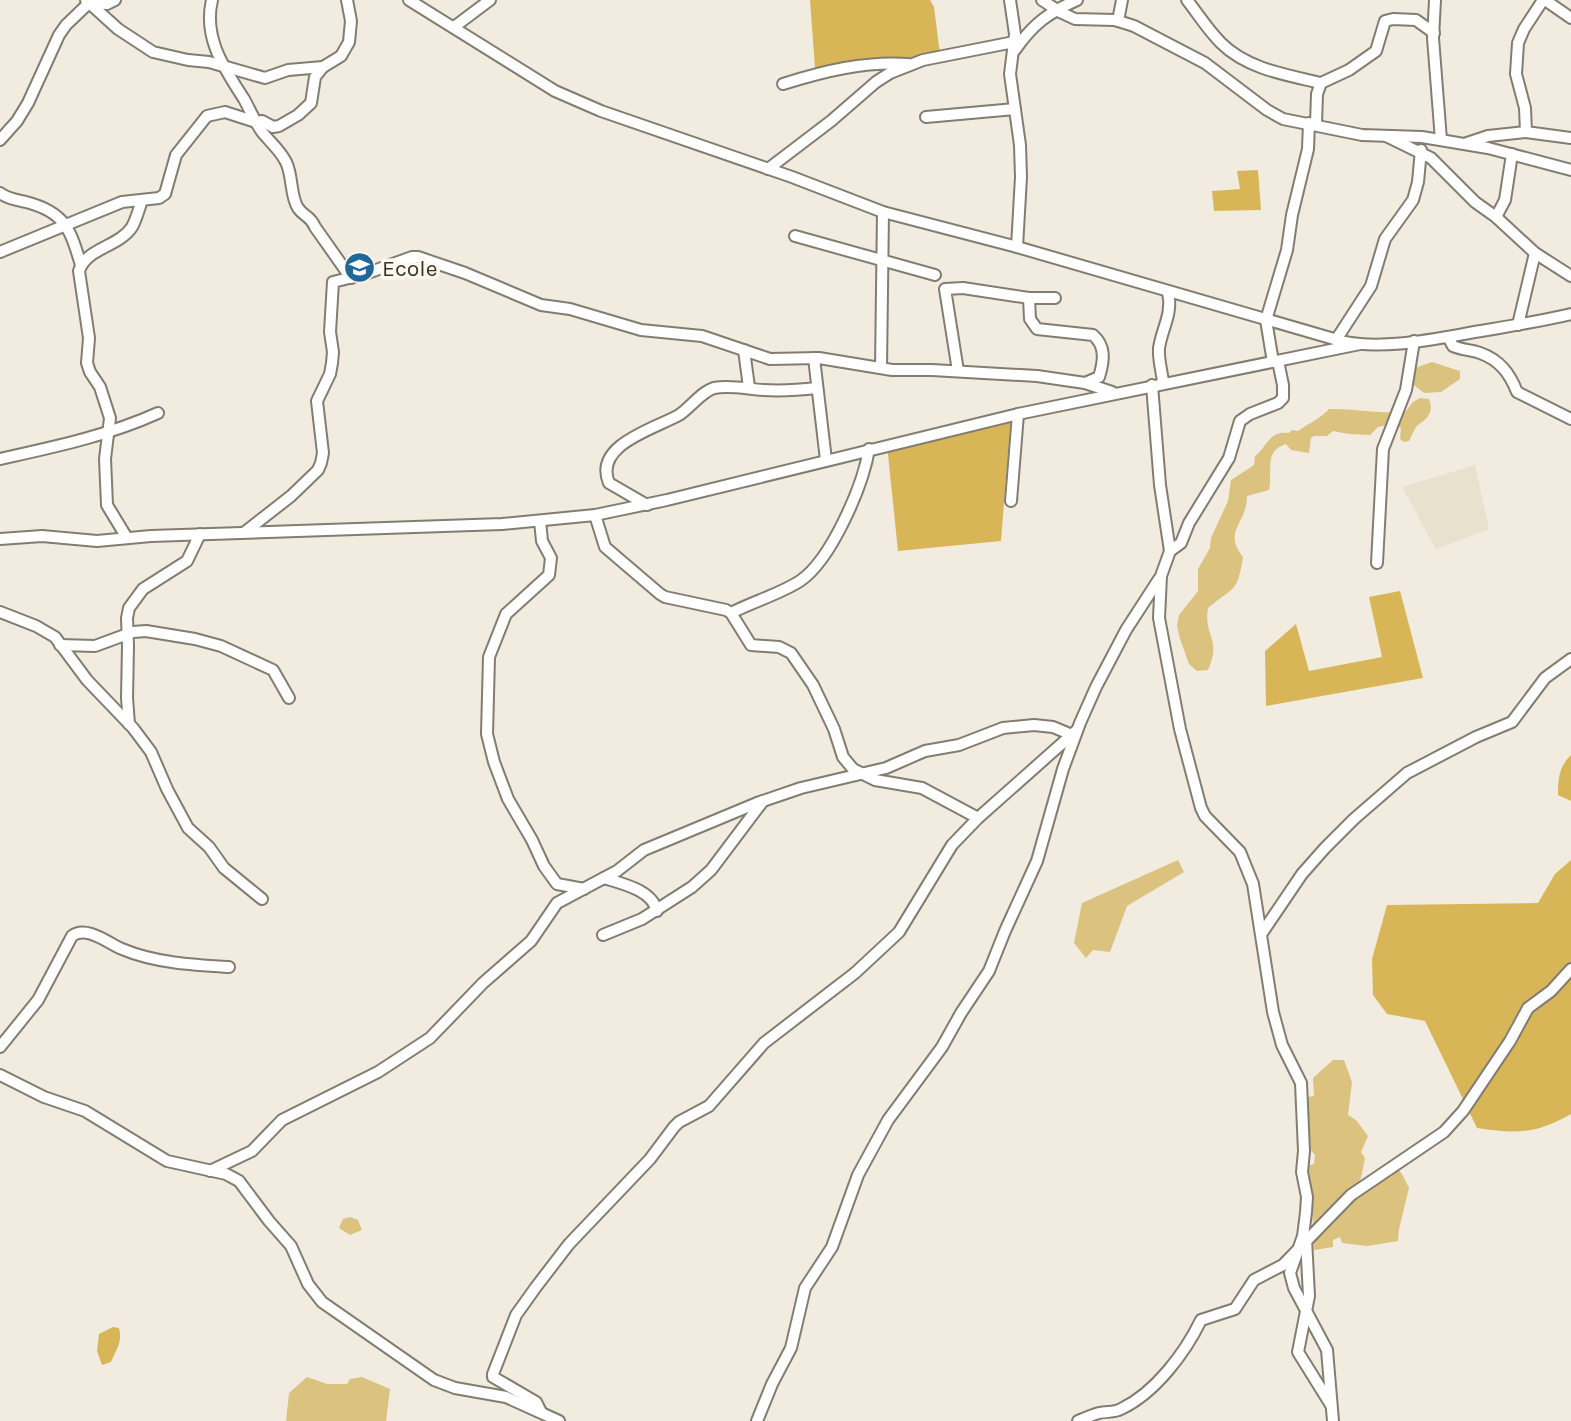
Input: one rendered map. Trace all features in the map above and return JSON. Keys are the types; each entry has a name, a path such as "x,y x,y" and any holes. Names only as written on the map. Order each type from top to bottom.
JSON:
{"street":[{"path":"87,2 107,4 115,0"},
{"path":"212,0 208,16 209,26 223,66 256,122 285,161 293,180 294,199 298,207 312,218 315,227 351,278"},
{"path":"0,252 122,202 159,198 165,194 176,155 207,116 225,112 256,122 262,121 273,127 298,115 311,103 314,77 323,67 341,56 349,42 351,21 347,0"},
{"path":"409,0 572,100 883,212 1017,247 1336,340 1360,344"},
{"path":"454,27 490,0"},
{"path":"1010,0 1015,34 1010,74 1020,145 1021,177 1017,247"},
{"path":"1042,0 1055,10 1075,19 1118,21 1134,26 1205,63 1277,117 1362,135 1441,140 1511,153 1571,170"},
{"path":"783,84 821,72 860,65 911,64 1013,48 1034,26 1055,10 1077,0"},
{"path":"1118,21 1122,0"},
{"path":"1187,0 1220,43 1233,52 1270,71 1321,83 1349,70 1376,51 1383,24 1389,19 1420,22 1428,31 1434,33"},
{"path":"1435,0 1434,33 1441,140"},
{"path":"1525,132 1525,108 1516,74 1518,43 1524,29 1544,0 1571,18"},
{"path":"87,2 144,48 265,78 288,70 323,67"},
{"path":"0,140 28,103 59,35 87,2"},
{"path":"768,169 831,121 876,82 911,64"},
{"path":"1170,551 1181,543 1189,523 1225,465 1240,421 1283,398 1283,384 1266,320 1287,250 1321,83"},
{"path":"926,117 1015,110"},
{"path":"1463,144 1488,136 1525,132 1571,138"},
{"path":"1386,136 1431,158 1475,202 1496,217 1535,253 1571,276"},
{"path":"1336,340 1371,286 1385,239 1413,200 1420,153 1426,138"},
{"path":"1496,217 1505,201 1511,153"},
{"path":"0,193 10,199 47,208 67,225 81,265 80,286 89,338 87,363 109,409 105,459 106,498 117,525 128,538"},
{"path":"81,265 131,228 142,200"},
{"path":"881,368 883,212"},
{"path":"795,236 935,275"},
{"path":"1518,325 1535,253"},
{"path":"245,532 291,496 318,470 321,463 323,453 317,401 330,374 332,363 332,284 412,257 465,273 541,305 567,308 641,330 702,337 770,359 814,358 881,368 1037,376 1085,383 1114,393"},
{"path":"958,371 945,289 962,288 1029,298 1055,298"},
{"path":"757,1421 791,1348 805,1288 832,1247 858,1175 888,1119 942,1047 989,971 1037,861 1074,733 1126,630 1161,576 1170,551 1160,485 1158,384 1159,354 1169,317 1168,292"},
{"path":"1029,298 1030,320 1037,330 1093,335 1098,339 1103,351 1103,364 1099,377 1085,383"},
{"path":"0,539 41,536 97,541 200,534 540,521 595,515 647,505 869,449 1114,393 1360,344 1448,337 1571,314"},
{"path":"1448,337 1453,346 1479,352 1498,361 1511,377 1517,392 1571,419"},
{"path":"1377,563 1383,449 1406,390 1414,341"},
{"path":"744,350 749,387"},
{"path":"814,358 826,460"},
{"path":"647,505 608,483 606,468 611,454 644,432 682,413 712,388 749,387 793,391 817,388"},
{"path":"0,459 82,441 158,413"},
{"path":"1011,501 1018,414"},
{"path":"731,613 796,583 810,570 844,524 859,487 869,449"},
{"path":"595,515 605,547 660,594 718,606 731,613 751,645 779,647 791,653 813,685 846,763 875,780 922,788 978,818"},
{"path":"540,521 542,541 551,558 549,575 506,614 492,648 489,657 487,734 508,799 544,866 557,884 584,889"},
{"path":"129,724 127,618 134,599 143,589 187,561 200,534"},
{"path":"1161,576 1161,629 1180,729 1201,808 1205,816 1240,852 1253,884 1273,1012 1282,1045 1301,1083 1304,1151 1302,1172 1307,1197 1302,1245 1309,1296 1298,1352 1332,1408"},
{"path":"0,612 49,632 154,757 156,767 188,828 209,847 224,868 262,899"},
{"path":"60,645 95,646 127,634 146,631 221,646 273,670 289,698"},
{"path":"1262,933 1302,874 1354,819 1407,773 1476,737 1512,722 1545,678 1571,659"},
{"path":"210,1171 251,1151 282,1119 377,1072 430,1038 483,983 531,941 557,903 604,878 644,850 685,831 800,788 863,775 925,751 959,745 1003,728 1034,725 1074,733"},
{"path":"541,1412 536,1402 493,1376 516,1315 569,1244 650,1159 679,1122 709,1106 764,1043 855,973 899,932 952,845 978,818 1074,733"},
{"path":"603,935 657,911 692,887 711,870 763,801"},
{"path":"604,878 644,893 655,902 657,911"},
{"path":"0,1047 38,1000 72,936 77,933 86,933 125,950 155,958 229,967"},
{"path":"1078,1421 1101,1412 1119,1410 1146,1394 1159,1378 1171,1369 1201,1320 1235,1309 1254,1280 1283,1265 1351,1195 1444,1132 1463,1111 1510,1041 1528,1008 1551,991 1571,969"},
{"path":"0,1074 44,1097 85,1111 167,1161 232,1176 246,1188 269,1221 291,1245 309,1283 322,1302 434,1380 455,1388 506,1396 559,1421"},
{"path":"1302,1245 1291,1264 1291,1280 1327,1350 1333,1421"}],"shaded area":[{"path":"810,0 930,0 934,7 940,54 815,68"},
{"path":"1258,170 1261,210 1214,211 1212,191 1240,189 1237,171"},
{"path":"1432,362 1460,371 1460,379 1441,392 1424,393 1414,385 1412,369"},
{"path":"1420,398 1429,399 1430,411 1415,428 1409,441 1400,439 1401,428 1392,424 1378,427 1370,435 1333,431 1327,436 1314,436 1311,438 1309,453 1291,450 1286,444 1274,452 1270,463 1269,490 1247,496 1246,506 1235,533 1237,548 1243,557 1239,577 1233,588 1208,608 1208,625 1213,644 1212,660 1208,670 1197,671 1189,664 1177,626 1179,615 1198,591 1198,569 1210,548 1211,538 1228,501 1231,480 1254,465 1255,456 1273,436 1292,430 1298,431 1329,409 1406,411"},
{"path":"1011,415 1001,541 898,551 887,445"},
{"path":"1475,465 1489,529 1436,549 1402,487"},
{"path":"1400,591 1423,678 1266,706 1265,651 1296,624 1309,671 1382,657 1369,597"},
{"path":"1571,755 1571,801 1558,795 1558,783 1564,764"},
{"path":"1178,860 1184,872 1127,906 1110,952 1093,950 1086,958 1074,943 1082,903"},
{"path":"1571,860 1571,1114 1559,1121 1526,1131 1477,1128 1425,1021 1387,1014 1373,995 1372,959 1387,905 1538,903 1555,874"},
{"path":"1333,1060 1344,1060 1352,1082 1348,1115 1356,1120 1368,1136 1361,1152 1365,1158 1361,1178 1352,1193 1395,1166 1409,1188 1398,1241 1367,1246 1342,1243 1340,1237 1333,1240 1333,1247 1314,1250 1307,1166 1314,1164 1315,1155 1307,1136 1307,1097 1314,1096 1313,1078"},
{"path":"350,1217 358,1220 362,1230 350,1235 339,1228 343,1219"},
{"path":"113,1327 119,1328 118,1345 111,1362 102,1365 97,1351 99,1334"},
{"path":"307,1377 327,1384 347,1384 350,1379 362,1377 390,1389 386,1421 286,1421 289,1393"}],"place":[{"name":"Ecole","path":"359,268"}]}
